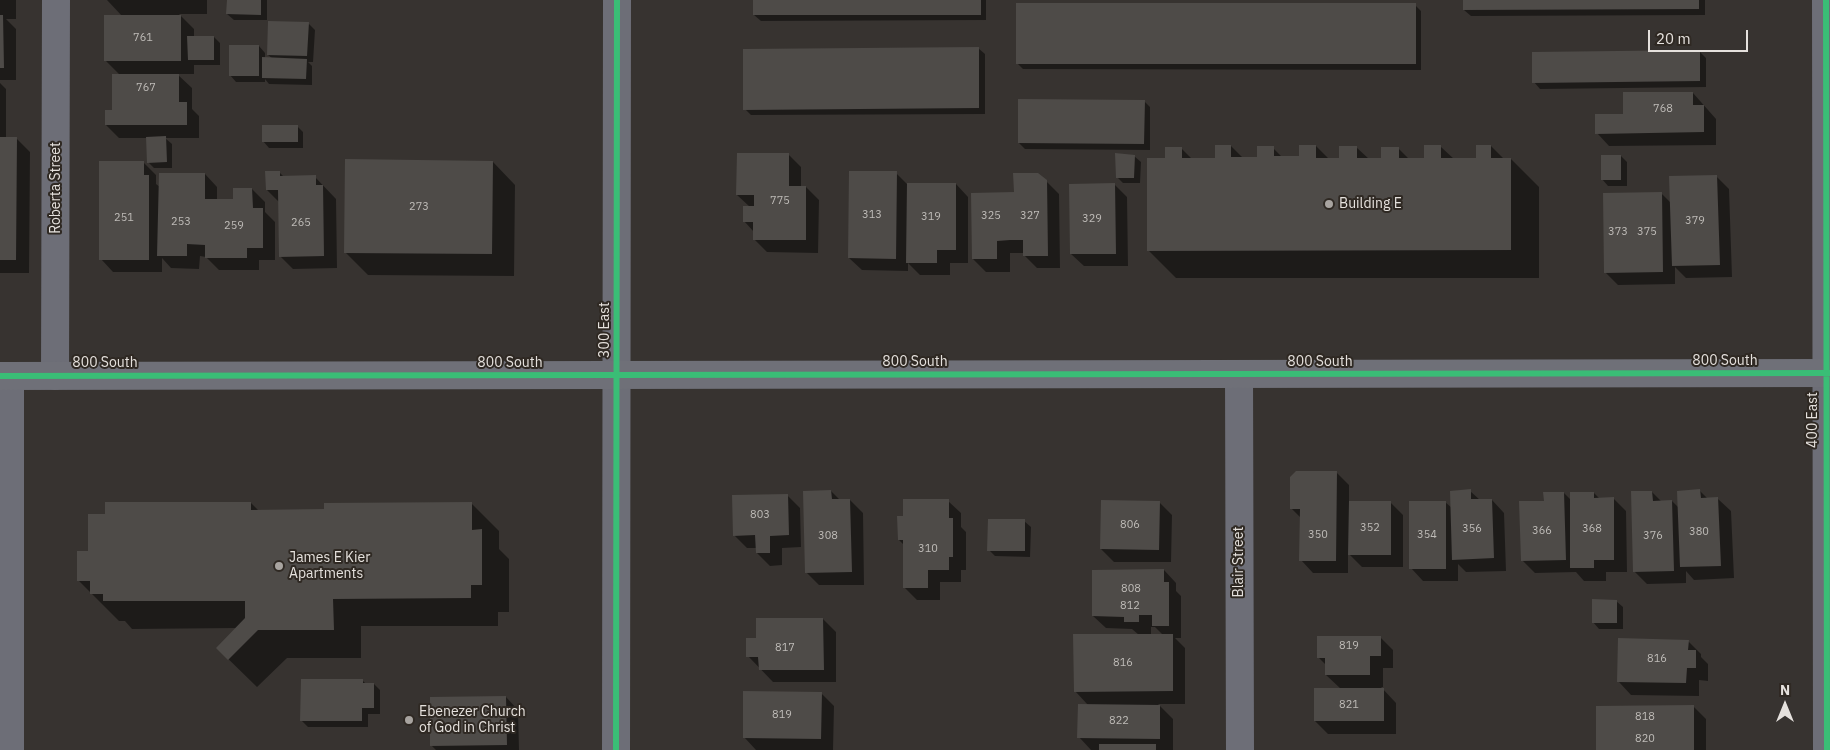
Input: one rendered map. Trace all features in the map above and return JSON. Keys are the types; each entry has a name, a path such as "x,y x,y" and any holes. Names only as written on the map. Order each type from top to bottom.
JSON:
{"main road":[{"name":"800 South","path":"5,376 1828,373"}],"street":[{"name":"Roberta Street","path":"54,376 56,0"},
{"name":"300 East","path":"616,750 617,0"},
{"name":"400 East","path":"1826,0 1828,373 1827,750"},
{"name":"Blair Street","path":"1239,374 1240,750"},
{"path":"5,376 10,750"}],"building":[{"path":"227,0 261,0 261,15 226,14"},
{"path":"753,0 981,0 981,15 753,15"},
{"path":"1463,0 1699,0 1699,9 1463,10"},
{"path":"1016,3 1416,3 1416,64 1016,64"},
{"path":"0,15 3,15 4,68 0,68"},
{"path":"104,15 181,15 181,61 104,61"},
{"path":"268,21 309,22 307,56 267,55"},
{"path":"187,36 214,36 214,60 188,60"},
{"path":"229,45 259,45 259,76 229,76"},
{"path":"979,47 979,108 743,110 743,49"},
{"path":"1700,50 1700,81 1532,83 1532,52"},
{"path":"262,57 307,59 306,79 262,78"},
{"path":"112,74 179,74 179,102 187,102 187,125 105,125 105,110 112,110"},
{"path":"1623,92 1693,92 1693,105 1704,105 1704,132 1595,134 1595,114 1623,114"},
{"path":"1018,99 1145,100 1144,144 1018,143"},
{"path":"262,125 298,125 298,142 262,142"},
{"path":"166,136 167,162 147,163 146,137"},
{"path":"0,137 17,137 16,260 0,260"},
{"name":"Building E","path":"1215,145 1231,145 1231,157 1257,157 1257,146 1274,146 1274,156 1299,156 1299,145 1316,145 1316,158 1339,158 1339,146 1357,146 1357,158 1381,158 1381,147 1399,147 1399,158 1424,158 1424,145 1441,145 1441,158 1476,158 1476,145 1491,145 1491,158 1511,158 1511,250 1147,251 1147,158 1165,158 1165,147 1182,147 1182,158 1215,158"},
{"path":"737,153 789,153 789,186 806,186 806,240 753,240 753,222 743,222 743,206 754,206 754,195 736,195"},
{"path":"1115,153 1135,155 1134,178 1116,178"},
{"path":"1601,155 1621,155 1621,180 1601,180"},
{"path":"345,159 493,161 492,254 344,253"},
{"path":"99,161 144,161 144,175 149,175 149,260 99,260"},
{"path":"265,171 280,171 280,176 316,175 316,185 323,185 324,256 279,257 278,190 266,190"},
{"path":"849,171 897,171 896,259 848,258"},
{"path":"159,173 205,173 205,199 233,199 233,188 252,188 253,208 263,208 263,248 247,248 247,258 205,258 205,245 187,244 187,256 157,256"},
{"path":"1013,173 1038,173 1047,180 1048,256 1023,256 1023,240 1010,240 997,241 997,259 972,259 971,193 1014,192"},
{"path":"1717,175 1720,265 1672,266 1669,176"},
{"path":"907,183 956,183 956,250 937,250 937,263 906,263"},
{"path":"1115,183 1116,254 1070,254 1069,184"},
{"path":"1662,192 1663,272 1604,273 1603,193"},
{"path":"1296,471 1337,471 1336,561 1299,561 1300,509 1290,509 1290,477"},
{"path":"1471,489 1471,499 1492,499 1494,558 1452,560 1450,491"},
{"path":"1700,489 1701,498 1718,497 1721,566 1680,567 1677,491"},
{"path":"831,490 832,499 850,499 852,572 805,573 803,491"},
{"path":"1631,491 1652,491 1653,501 1672,500 1674,571 1633,572"},
{"path":"1543,492 1564,492 1566,560 1521,561 1519,501 1544,501"},
{"path":"1570,492 1594,492 1594,498 1614,497 1614,560 1594,560 1594,568 1570,568"},
{"path":"788,494 789,535 770,536 770,553 756,553 755,535 733,536 732,495"},
{"path":"903,499 949,499 949,518 953,518 953,557 949,557 949,570 928,570 928,588 903,588 903,540 898,540 897,516 903,516"},
{"path":"1101,500 1160,501 1159,550 1100,549"},
{"path":"1349,501 1391,501 1391,555 1348,555"},
{"path":"1409,501 1446,501 1446,569 1409,569"},
{"name":"James E Kier Apartments","path":"105,502 251,502 251,510 324,509 324,503 472,502 472,530 482,529 482,585 471,585 471,598 333,599 334,630 258,630 228,660 216,648 245,618 245,601 103,601 103,594 90,594 90,581 77,581 77,551 88,551 88,514 105,514"},
{"path":"988,519 1025,519 1025,551 987,551"},
{"path":"1164,569 1164,582 1169,582 1169,626 1152,626 1152,615 1139,615 1139,622 1124,622 1124,617 1092,616 1092,570"},
{"path":"1592,599 1617,600 1617,623 1592,623"},
{"path":"756,618 823,618 824,670 759,670 758,657 746,657 746,638 756,638"},
{"path":"1073,634 1173,634 1173,691 1074,692"},
{"path":"1317,636 1381,636 1381,656 1370,656 1370,675 1325,675 1325,658 1317,658"},
{"path":"1618,638 1689,640 1688,650 1696,650 1696,668 1687,668 1686,683 1617,682"},
{"path":"301,679 363,679 363,683 374,683 374,708 362,708 362,721 300,721"},
{"path":"1314,688 1384,688 1384,721 1314,721"},
{"path":"743,691 822,692 821,739 743,738"},
{"path":"506,696 507,745 430,746 430,697"},
{"path":"1078,704 1160,705 1160,739 1077,738"},
{"path":"1694,705 1694,750 1596,750 1596,706"},
{"path":"1099,744 1156,744 1156,750 1099,750"}],"cycle path":[{"path":"616,750 617,0"},
{"path":"1826,0 1827,750"},
{"path":"0,376 1830,373"}],"place":[{"name":"Building E","path":"1329,204"},
{"name":"James E Kier Apartments","path":"279,566"},
{"name":"Ebenezer Church of God in Christ","path":"409,720"}]}
